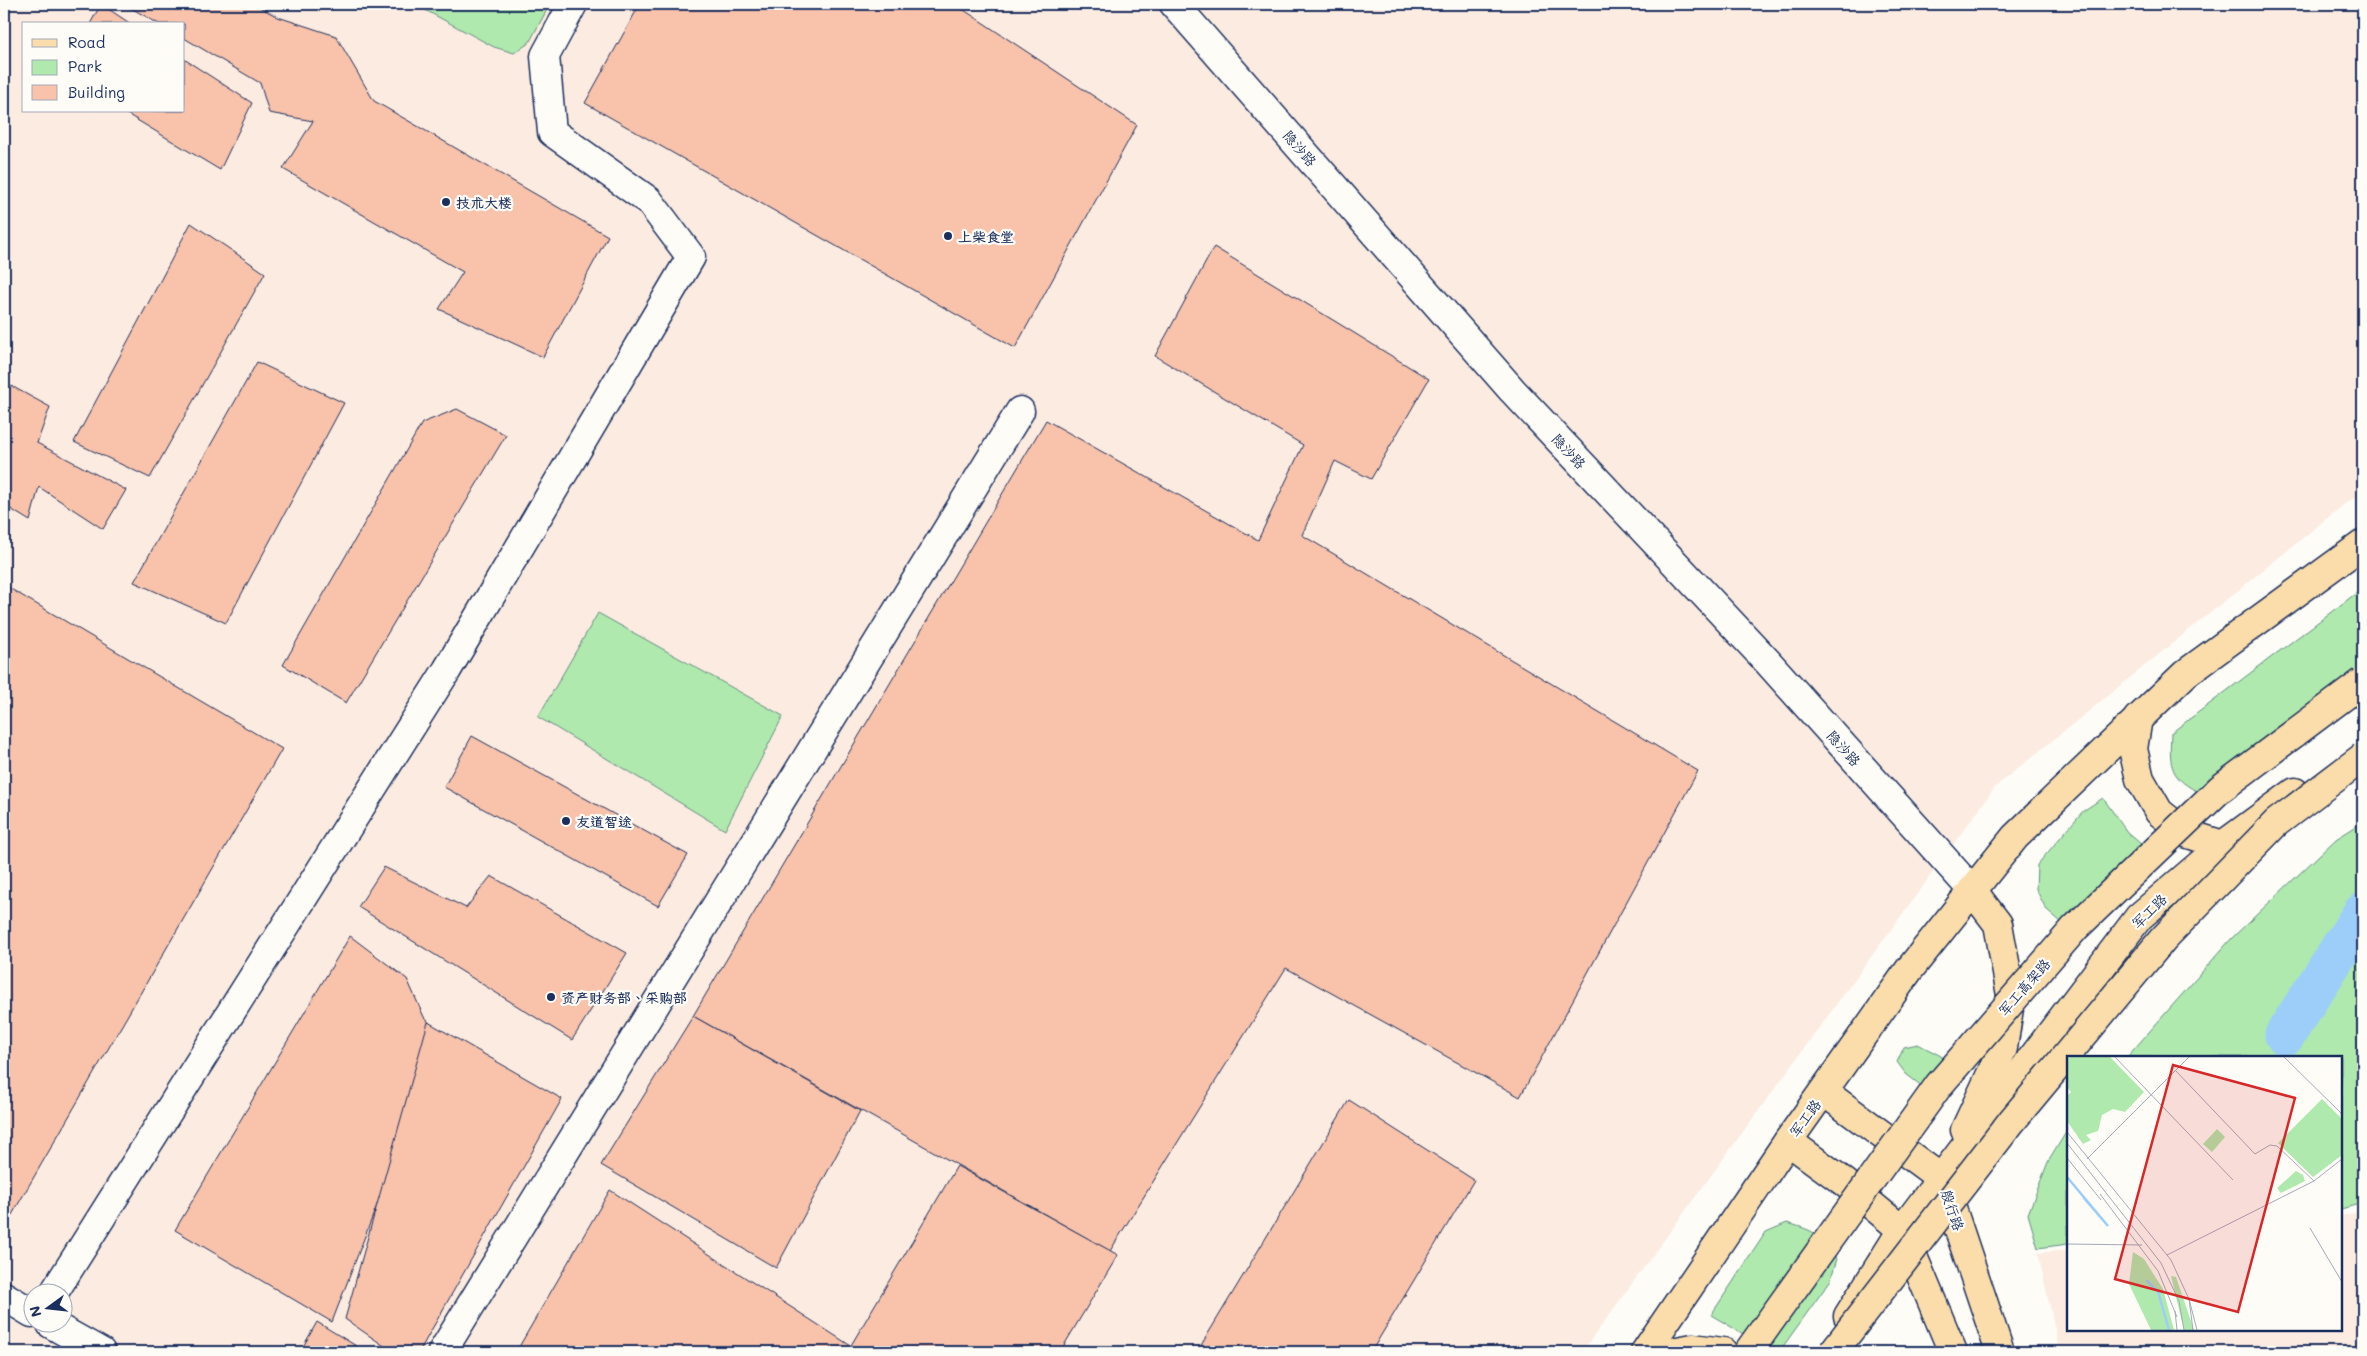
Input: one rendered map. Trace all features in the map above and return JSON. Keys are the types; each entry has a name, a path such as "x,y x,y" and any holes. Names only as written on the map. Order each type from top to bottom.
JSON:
{"main road":[{"name":"军工路","path":"1645,1352 1788,1141 1908,970 2015,837 2186,673 2363,544"},
{"name":"军工高架路","path":"1748,1352 1939,1084 2075,928 2220,789 2363,682"},
{"path":"2138,718 2133,749 2140,779 2159,812 2185,833 2224,845"},
{"name":"军工路","path":"1825,1352 1902,1230 2139,918 2224,845 2319,775 2363,747"},
{"path":"1833,1352 2011,1122 2163,939 2276,823 2363,757"},
{"name":"军工路","path":"1942,1179 2002,1048 2010,995 1998,924 1972,890"},
{"name":"殷行路","path":"1824,1092 1942,1179 2000,1352"},
{"path":"1788,1141 1844,1182 1902,1230 1953,1352"},
{"path":"1672,1352 1693,1348 1723,1352"}],"street":[{"path":"60,1284 447,670 691,257 649,201 552,132 546,56 573,4"},
{"name":"隐沙路","path":"1174,4 1512,390 1767,661 1972,890"},
{"path":"442,1352 1020,410"},
{"path":"4,1296 22,1307"},
{"path":"68,1334 101,1352"}],"shaded area":[{"path":"4,4 2363,4 2363,494 2347,502 1996,786 1582,1352 4,1352"},
{"path":"2363,1211 2363,1352 2060,1352 2038,1253 2067,1250 2067,1331 2342,1331 2342,1216"}],"green space":[{"path":"414,4 550,4 529,43 514,53 494,47"},
{"path":"2363,588 2363,685 2202,794 2183,783 2174,771 2171,763 2171,733"},
{"path":"598,613 783,716 725,830 538,717"},
{"path":"2103,798 2127,832 2157,858 2062,923 2046,909 2036,889 2037,865 2083,811"},
{"path":"2363,822 2363,1203 2342,1209 2342,1056 2128,1056 2231,939 2336,839"},
{"path":"1918,1044 1941,1056 1952,1071 1932,1094 1906,1074 1897,1062 1904,1047"},
{"path":"2067,1131 2067,1244 2038,1248 2028,1214 2048,1162"},
{"path":"1787,1223 1811,1231 1826,1244 1837,1259 1830,1281 1779,1352 1774,1352 1711,1315 1766,1232"}],"building":[{"path":"101,4 128,22 91,22"},
{"name":"技术大楼","path":"124,4 254,4 278,17 336,36 374,101 608,236 543,357 439,309 463,272 283,169 313,121 269,113 260,83 185,39 185,22 156,22"},
{"name":"上柴食堂","path":"640,4 955,4 1137,125 1015,348 585,103"},
{"path":"185,60 252,103 220,170 124,112 185,112"},
{"path":"191,223 265,273 150,478 74,442"},
{"path":"1214,247 1429,379 1371,479 1335,461 1302,535 1698,771 1520,1097 1286,968 1110,1251 693,1016 1046,420 1258,540 1303,445 1155,356"},
{"path":"257,362 344,403 226,623 134,582"},
{"path":"4,382 50,407 37,443 126,490 103,529 39,487 30,521 4,505"},
{"path":"457,409 506,435 346,703 283,665 422,423"},
{"path":"4,585 282,749 9,1220 4,1217"},
{"name":"友道智途","path":"472,736 688,855 658,906 444,787"},
{"name":"资产财务部、采购部","path":"384,867 466,908 491,876 627,953 572,1040 358,907"},
{"path":"350,936 407,979 424,1017 442,1036 332,1322 175,1230"},
{"path":"693,1016 860,1111 776,1268 601,1165"},
{"path":"428,1022 562,1099 419,1352 393,1352 345,1319"},
{"path":"1349,1100 1474,1180 1371,1352 1197,1352"},
{"path":"957,1166 1118,1255 1060,1352 847,1352"},
{"path":"610,1190 851,1346 847,1352 516,1352"},
{"path":"317,1322 366,1352 300,1352"}],"waterway":[{"path":"2285,1035 2363,913"}],"place":[{"name":"技术大楼","path":"446,202"},
{"name":"上柴食堂","path":"948,236"},
{"name":"友道智途","path":"566,821"},
{"name":"资产财务部、采购部","path":"551,997"}]}
